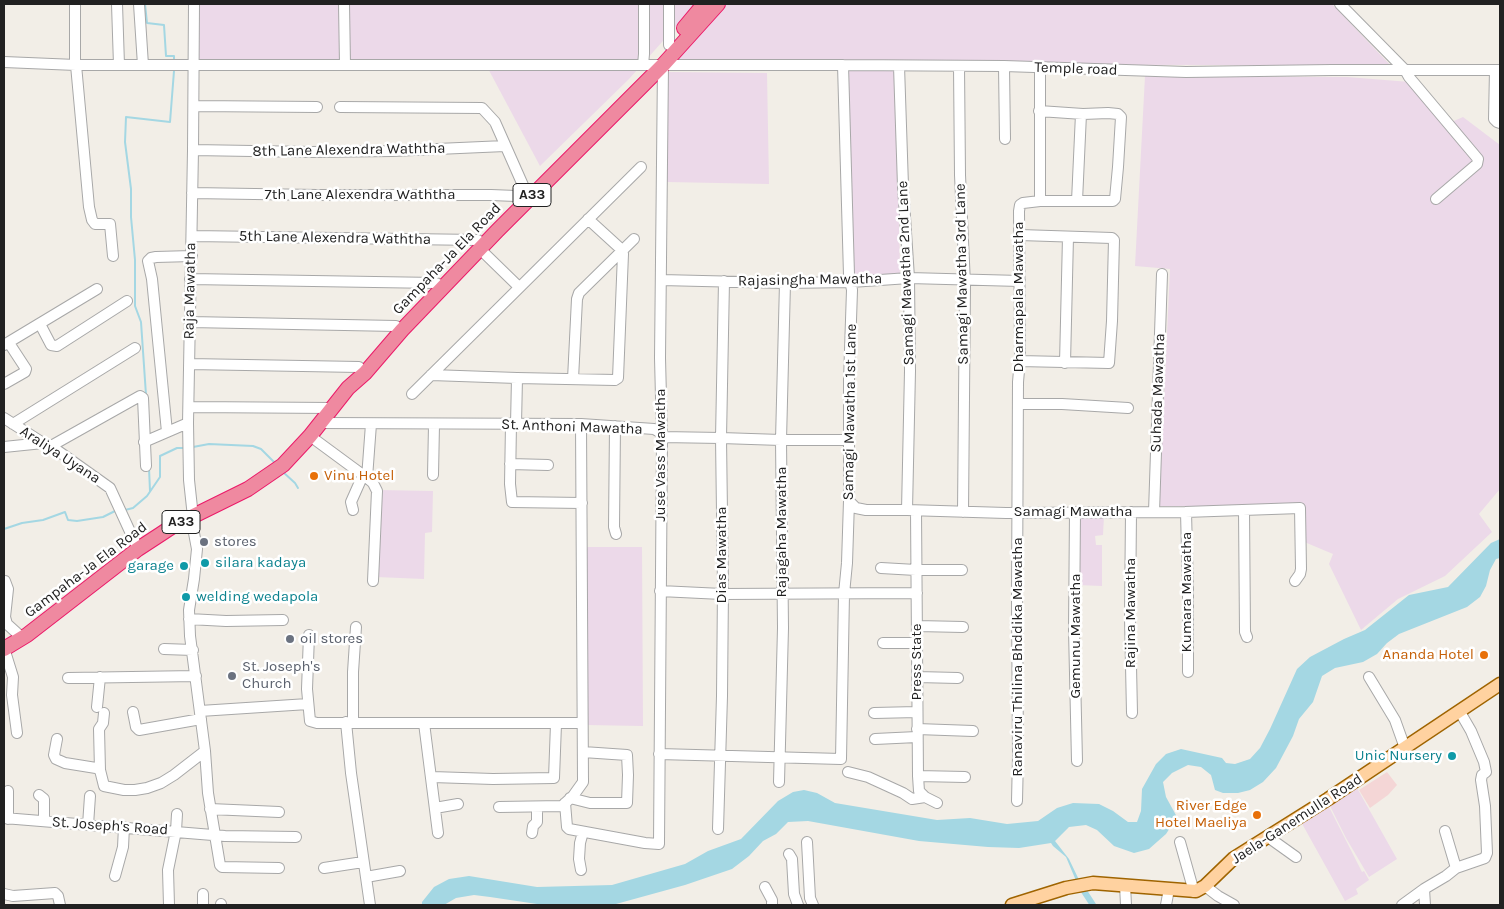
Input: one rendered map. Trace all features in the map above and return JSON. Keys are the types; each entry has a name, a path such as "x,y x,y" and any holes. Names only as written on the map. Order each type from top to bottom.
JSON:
{"highway":[{"name":"Gampaha-Ja Ela Road","path":"653,65 704,4"},
{"name":"Gampaha-Ja Ela Road","path":"4,648 20,639 173,526 235,496 262,481 283,466 321,423 348,388 360,367 396,326 440,285 653,65 718,4"},
{"name":"Gampaha-Ja Ela Road","path":"348,388 365,373 440,285"}],"main road":[{"name":"Jaela-Ganemulla Road","path":"1200,889 1228,863 1500,684"},
{"path":"1012,905 1066,888 1093,883 1169,889 1200,889"}],"street":[{"path":"75,4 75,65 89,207 95,224 110,224 113,256"},
{"path":"117,4 119,65"},
{"path":"139,4 143,65"},
{"name":"Raja Mawatha","path":"194,4 194,150 188,423 189,480 197,549 189,618 210,809 220,865 222,867 279,868"},
{"path":"344,4 345,65"},
{"name":"Juse Vass Mawatha","path":"583,832 659,844 662,438 661,280 653,65 644,54 644,4"},
{"path":"669,4 669,45"},
{"path":"1340,4 1405,70 1478,159 1477,164 1436,199"},
{"name":"Temple road","path":"4,62 75,65 1004,66 1186,72 1498,70"},
{"name":"Samagi Mawatha 1st Lane","path":"779,757 841,759 844,594 849,501 852,290 849,275 843,65"},
{"name":"Samagi Mawatha 2nd Lane","path":"900,66 903,186 909,278 912,510"},
{"name":"Samagi Mawatha 3rd Lane","path":"959,66 960,185 965,278 963,512"},
{"path":"1004,66 1005,139"},
{"path":"1039,111 1081,114 1108,113 1118,114 1121,117 1115,199 1113,201 1040,201 1039,111 1040,67"},
{"path":"1498,70 1494,119 1500,123"},
{"path":"194,106 317,107"},
{"path":"340,107 482,108 495,122 526,197"},
{"path":"1077,201 1081,114"},
{"name":"8th Lane Alexendra Waththa","path":"194,150 392,151 505,146"},
{"path":"412,394 641,167"},
{"name":"7th Lane Alexendra Waththa","path":"192,193 491,195 526,197"},
{"name":"Dharmapala Mawatha","path":"1018,512 1020,205 1027,202 1040,201"},
{"path":"430,375 615,380 618,378 623,254 622,250 588,219"},
{"path":"1019,361 1109,363 1114,240 1112,238 1020,235"},
{"name":"5th Lane Alexendra Waththa","path":"192,236 479,245"},
{"path":"1065,363 1068,237"},
{"path":"574,379 577,298 579,292 634,239"},
{"path":"479,245 519,287"},
{"path":"167,432 148,261 156,257 192,256"},
{"name":"Suhada Mawatha","path":"1154,512 1162,274"},
{"path":"190,278 440,285"},
{"name":"Rajasingha Mawatha","path":"661,280 785,283 851,282 909,278 965,278 1020,281"},
{"name":"Dias Mawatha","path":"718,829 724,281"},
{"name":"Rajagaha Mawatha","path":"779,782 783,628 781,440 785,283"},
{"path":"4,384 25,372 26,369 6,344 97,289"},
{"path":"40,324 51,345 56,346 126,302"},
{"path":"190,322 396,326"},
{"path":"8,421 135,348"},
{"path":"189,364 360,367"},
{"path":"517,378 510,464 511,501 582,503"},
{"path":"4,447 47,445 140,396 143,398 146,466"},
{"path":"1018,404 1062,404 1128,408"},
{"path":"189,407 333,408"},
{"name":"Araliya Uyana","path":"8,421 110,488 138,550"},
{"path":"144,442 188,423"},
{"name":"St. Anthoni Mawatha","path":"321,423 582,424 654,429 661,433 662,438 849,440"},
{"path":"353,510 351,502 365,476 371,424"},
{"path":"433,475 434,424"},
{"path":"499,808 562,806 583,782 582,424"},
{"path":"614,426 614,527 616,534"},
{"path":"310,436 365,476 378,491 373,581"},
{"path":"510,464 548,465"},
{"name":"Samagi Mawatha","path":"849,501 856,508 866,510 963,512 1186,512 1300,508 1301,569 1295,582"},
{"name":"Press State","path":"912,510 916,570 918,776 919,791 925,797"},
{"path":"1244,510 1245,632 1247,637"},
{"name":"Ranaviru Thilina Bhddika Mawatha","path":"1017,801 1018,512"},
{"name":"Gemunu Mawatha","path":"1075,512 1076,761"},
{"name":"Rajina Mawatha","path":"1131,512 1130,618 1132,714"},
{"name":"Kumara Mawatha","path":"1186,512 1188,672"},
{"path":"881,568 962,570"},
{"path":"4,581 8,589 5,617 20,639"},
{"path":"660,591 722,594 916,593"},
{"path":"189,618 226,621 283,620"},
{"path":"917,626 963,627"},
{"path":"356,627 349,722 351,773 370,905"},
{"path":"309,635 308,704 310,721 317,724 349,722 582,723"},
{"path":"883,643 917,643"},
{"path":"4,648 12,677 12,696 17,733"},
{"path":"164,649 193,650"},
{"path":"68,678 196,676"},
{"path":"100,677 100,710 103,723 99,729 100,770 104,786 124,790 147,788 161,783 174,775 204,751"},
{"path":"917,677 958,678"},
{"path":"1369,677 1395,720 1405,748"},
{"path":"133,712 136,727 139,730 200,715 308,704"},
{"path":"874,713 917,712"},
{"path":"1402,905 1456,868 1485,858 1487,853 1482,780 1482,776 1486,772 1484,762 1471,731 1460,712"},
{"path":"424,723 438,833"},
{"path":"432,777 554,778 556,724"},
{"path":"875,739 917,733 973,731"},
{"path":"57,739 54,755 56,759 65,763 100,770"},
{"path":"568,801 627,803 627,755 582,752"},
{"path":"660,754 779,757"},
{"path":"848,772 868,777 912,799 925,797 937,803"},
{"path":"918,776 965,777"},
{"path":"6,818 8,791"},
{"path":"88,824 90,796"},
{"path":"44,797 44,822"},
{"path":"568,801 567,827 583,832 579,860 581,870"},
{"path":"436,808 458,804"},
{"path":"532,833 532,826 537,822 537,807"},
{"path":"210,809 279,812"},
{"path":"169,905 168,870 176,831 177,814"},
{"name":"St. Joseph's Road","path":"6,818 225,836 296,837"},
{"path":"115,876 123,847 124,827"},
{"path":"1445,831 1456,868"},
{"path":"1268,837 1296,857"},
{"path":"807,842 810,898 813,905"},
{"path":"1180,842 1200,889 1234,905"},
{"path":"789,854 792,859 794,894 798,905"},
{"path":"324,868 363,862"},
{"path":"366,878 400,872"},
{"path":"1125,885 1126,905"},
{"path":"765,887 772,900 772,905"},
{"path":"1166,905 1169,889"},
{"path":"1424,889 1425,905"},
{"path":"10,898 55,893 58,896 60,905"},
{"path":"203,894 203,905"}],"shaded area":[{"path":"199,4 696,4 629,79 540,166 484,61 198,60"},
{"path":"726,4 1332,4 1394,69 1216,65 683,64 675,58 703,31"},
{"path":"897,67 900,278 850,278 844,68"},
{"path":"666,72 767,73 769,184 667,182"},
{"path":"1145,76 1347,77 1410,82 1447,124 1463,117 1500,145 1500,489 1479,514 1492,532 1445,576 1398,599 1361,630 1329,564 1333,554 1302,541 1301,507 1159,506 1170,269 1135,266"},
{"path":"378,490 433,491 432,532 425,533 424,579 376,577"},
{"path":"1077,516 1104,516 1103,535 1095,536 1096,545 1102,545 1102,586 1077,585"},
{"path":"585,547 642,547 643,726 586,725"},
{"path":"1387,772 1397,785 1388,795 1370,808 1359,790"},
{"path":"1357,788 1397,859 1369,877 1329,804"},
{"path":"1327,803 1362,872 1364,871 1369,880 1356,889 1358,894 1345,901 1300,820"}],"water":[{"path":"1500,539 1500,558 1496,559 1490,570 1486,586 1480,597 1467,607 1399,634 1377,654 1363,662 1335,668 1322,676 1313,702 1299,719 1293,736 1276,768 1263,782 1250,790 1238,793 1223,793 1215,790 1211,775 1201,767 1188,765 1172,773 1163,782 1166,797 1177,817 1166,834 1149,849 1134,853 1114,846 1097,830 1086,825 1069,827 1055,841 1069,859 1080,882 1077,883 1066,857 1051,843 1019,848 919,841 808,821 788,822 776,834 763,841 749,856 732,869 685,885 616,904 537,904 474,895 456,898 444,905 422,905 422,902 434,887 449,879 469,876 537,887 612,885 685,864 708,851 741,839 778,801 793,792 804,790 817,793 835,803 937,820 970,818 1007,824 1038,821 1057,808 1073,803 1099,804 1128,822 1137,822 1141,811 1142,789 1156,764 1166,754 1181,749 1222,758 1226,763 1235,764 1250,759 1260,748 1270,729 1297,669 1310,657 1365,630 1409,595 1448,587 1491,543"}],"waterway":[{"path":"145,4 147,23 164,25 166,56 174,56 174,59"},
{"path":"146,395 141,322 135,306 135,260 131,217 131,189 125,142 126,117 170,122 174,71"},
{"path":"193,447 209,444 253,446 261,449 276,464"},
{"path":"125,510 133,508 147,496 160,477 160,456 177,448 185,448"},
{"path":"149,468 150,491"},
{"path":"283,472 298,488"},
{"path":"4,529 22,523 43,520 65,512 68,520 77,521 103,517 115,511"},
{"path":"1080,885 1093,905"}],"place":[{"name":"Vinu Hotel","path":"314,476"},
{"name":"stores","path":"204,542"},
{"name":"silara kadaya","path":"205,563"},
{"name":"garage","path":"184,566"},
{"name":"welding wedapola","path":"186,597"},
{"name":"oil stores","path":"290,639"},
{"name":"Ananda Hotel","path":"1484,655"},
{"name":"St. Joseph's Church","path":"232,676"},
{"name":"Unic Nursery","path":"1452,756"},
{"name":"River Edge Hotel Maeliya","path":"1257,815"}]}
